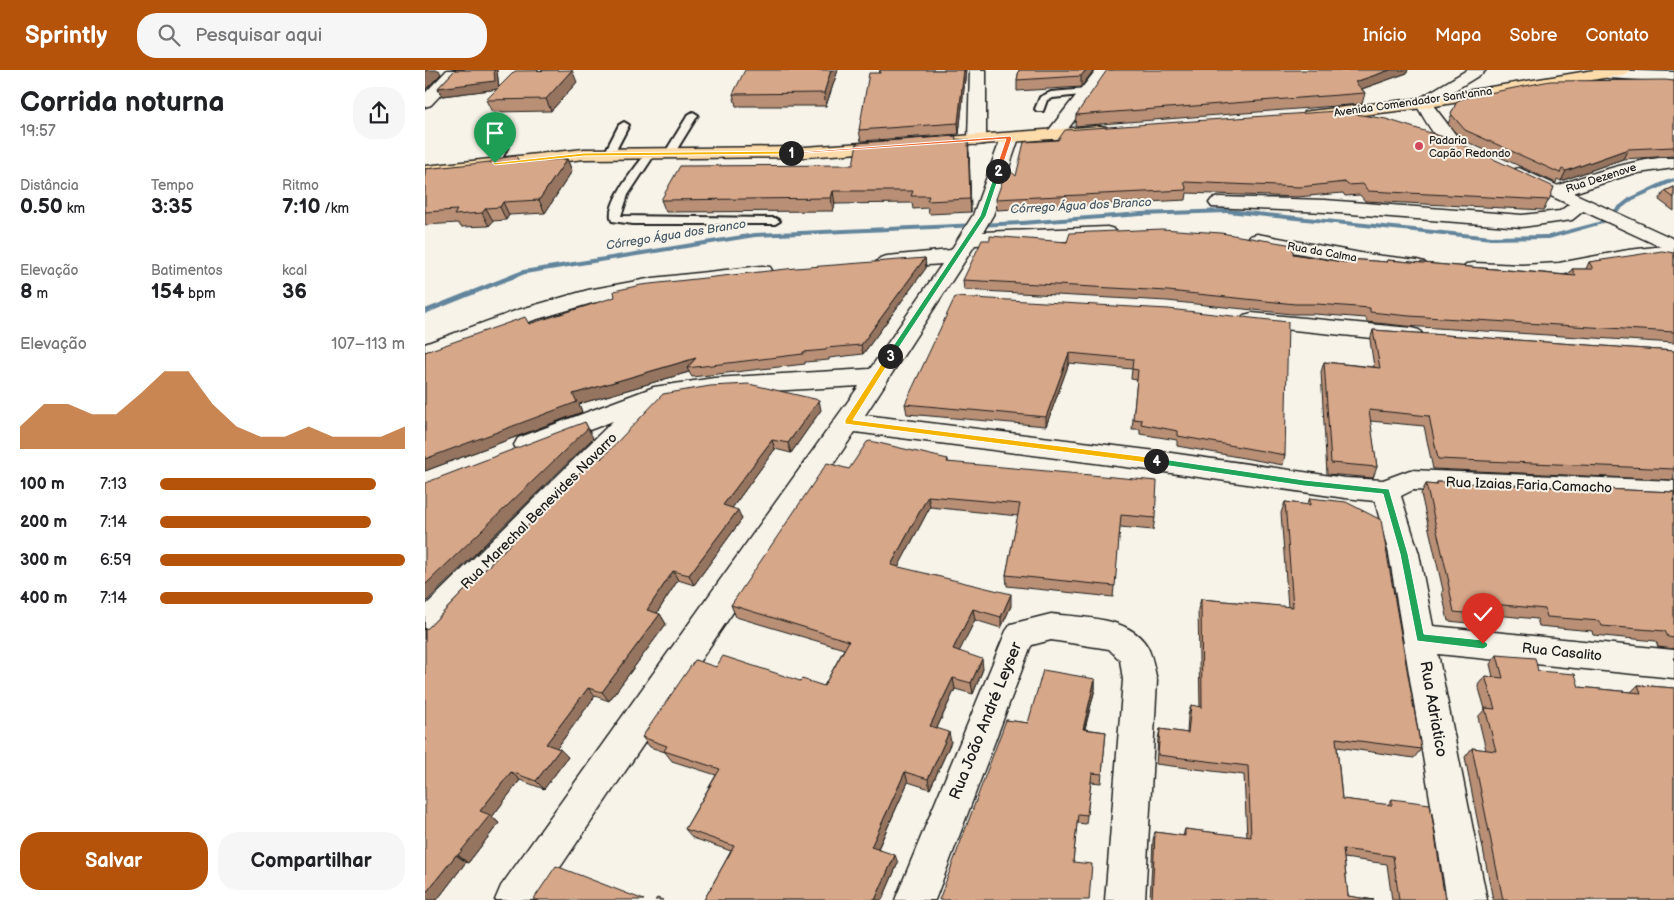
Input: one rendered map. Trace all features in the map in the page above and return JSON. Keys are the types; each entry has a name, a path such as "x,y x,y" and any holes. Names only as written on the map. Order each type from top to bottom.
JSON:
{"main road":[{"name":"Avenida Comendador Sant'anna","path":"1295,117 1423,103 1615,72"},
{"path":"425,172 547,157 609,154 805,152 1115,130"}],"street":[{"path":"425,102 457,70"},
{"path":"977,140 978,70"},
{"path":"1055,134 1104,70"},
{"path":"1423,132 1461,147 1442,131 1423,103 1479,70"},
{"path":"1615,72 1674,77"},
{"path":"1334,114 1391,123"},
{"path":"515,900 848,422 969,237 1010,138"},
{"name":"Rua Dezenove","path":"1558,192 1621,170 1643,165 1674,163"},
{"path":"1504,167 1674,247"},
{"path":"1219,203 1333,206 1522,221 1565,216 1586,206"},
{"path":"870,263 969,237 1128,232"},
{"name":"Rua da Calma","path":"1242,238 1366,260 1441,267 1542,270 1579,266 1628,256 1674,251"},
{"path":"425,352 531,313 588,297 630,288 707,277 784,271"},
{"path":"929,297 958,298"},
{"path":"1231,318 1435,336"},
{"path":"507,452 654,395 753,383 876,377"},
{"name":"Rua Marechal Benevides Navarro","path":"425,626 654,395"},
{"path":"848,422 1165,462 1304,483 1386,491"},
{"name":"Rua Izaias Faria Camacho","path":"1386,491 1410,480 1674,491"},
{"name":"Rua Adriatico","path":"1386,491 1404,554 1467,900"},
{"name":"Rua João André Leyser","path":"915,900 1017,641 1022,634 1051,627 1117,637 1128,646 1137,662 1140,680 1125,900"},
{"name":"Rua Casalito","path":"1420,638 1674,664"}],"lane":[{"path":"1040,109 1043,99 1051,95 1087,92"},
{"path":"669,154 693,115"},
{"path":"609,154 624,125"},
{"path":"495,163 509,134"},
{"path":"649,154 614,212 615,218 633,220 775,221"}],"building":[{"path":"455,70 494,70 495,81 438,88"},
{"path":"572,70 546,99 486,100 515,71"},
{"path":"745,70 831,70 824,93 733,94"},
{"path":"880,70 964,70 958,123 859,130 869,73 880,73"},
{"path":"1019,70 1086,70 1081,76 1017,80"},
{"path":"1107,70 1390,70 1355,82 1365,93 1076,115"},
{"path":"1550,81 1674,81 1674,147 1628,149 1566,171 1562,169 1560,173 1465,130 1451,114 1457,101 1464,98"},
{"path":"1337,111 1386,119 1450,139 1554,187 1549,200 1368,191 1363,184 1348,185 1345,182 1300,187 1184,182 1187,190 996,199 1007,168 1016,176 1024,142 1058,140 1065,130"},
{"path":"956,136 955,139 968,140 970,199 927,201 929,196 911,196 913,191 833,191 831,198 661,200 680,166 853,165 857,143"},
{"path":"515,156 518,159 516,162 567,159 539,200 503,202 500,207 486,208 482,213 454,215 457,210 425,212 425,169 490,163 493,159"},
{"path":"1674,187 1674,198 1665,191"},
{"path":"1162,229 1221,233 1293,245 1293,254 1348,263 1348,259 1387,262 1387,260 1576,276 1572,269 1593,269 1589,262 1662,251 1674,253 1674,332 1409,316 1370,312 1370,308 1295,304 1168,291 963,280 982,240 990,240 990,236 1067,242 1070,233"},
{"path":"925,258 861,345 826,348 826,350 803,352 803,354 687,368 696,358 573,394 577,402 425,459 425,352 525,317 529,324 615,297 614,291 641,285 796,268"},
{"path":"955,297 1168,309 1288,322 1285,455 1178,436 1178,431 1141,424 1142,420 1133,419 1138,370 1132,369 1133,359 1069,353 1046,417 905,404"},
{"path":"1373,330 1674,351 1674,469 1438,459 1429,416 1369,410 1377,467 1331,463 1324,362 1380,368"},
{"path":"749,384 819,400 788,443 772,440 723,505 738,510 689,575 673,571 647,610 660,614 602,692 588,688 546,744 560,749 536,781 511,772 480,811 490,815 425,894 425,629 599,453 601,459 663,394 710,386"},
{"path":"585,422 588,428 425,585 425,483"},
{"path":"870,441 948,459 947,462 1157,481 1155,518 1121,515 1115,586 1006,575 1020,504 928,496 891,565 1011,594 1001,617 973,609 953,649 982,659 971,683 953,678 930,726 949,732 928,779 905,772 871,847 895,855 875,900 704,900 734,846 685,829 720,769 664,751 667,746 642,737 695,660 716,667 723,656 800,681 802,679 824,686 849,641 731,605 827,463 849,469 867,442"},
{"path":"1437,482 1674,492 1674,638 1668,637 1665,631 1602,626 1600,621 1547,617 1545,609 1492,604 1495,616 1454,612 1449,582 1426,484 1437,485"},
{"path":"1310,498 1346,502 1381,520 1421,749 1336,738 1342,799 1392,805 1392,799 1430,804 1445,900 1399,900 1393,856 1343,849 1348,896 1374,900 1152,900 1155,832 1185,836 1185,829 1251,837 1248,766 1158,755 1160,729 1188,733 1191,705 1202,707 1201,599 1293,607 1285,502 1310,505"},
{"path":"1497,655 1535,658 1538,671 1575,674 1579,687 1641,693 1638,685 1674,688 1674,900 1503,900 1472,748 1496,751 1485,708 1495,709 1485,676 1503,678"},
{"path":"1043,670 1095,679 1083,729 1106,732 1102,774 1092,773 1087,815 1078,814 1073,862 1092,864 1089,900 939,900 1006,720 1028,723"},
{"path":"556,866 644,900 533,900"}],"waterway":[{"name":"Córrego Água dos Branco","path":"425,312 523,272 755,235 1022,223 1141,214 1227,211 1492,238 1549,237 1600,223 1631,199 1674,180"}],"place":[{"name":"Padaria Capão Redondo","path":"1419,146"}],"route":[{"path":"495,163 584,154 755,154 1010,138 983,216 848,422 1165,462 1304,483 1386,491 1404,554 1420,638 1483,644"}]}
